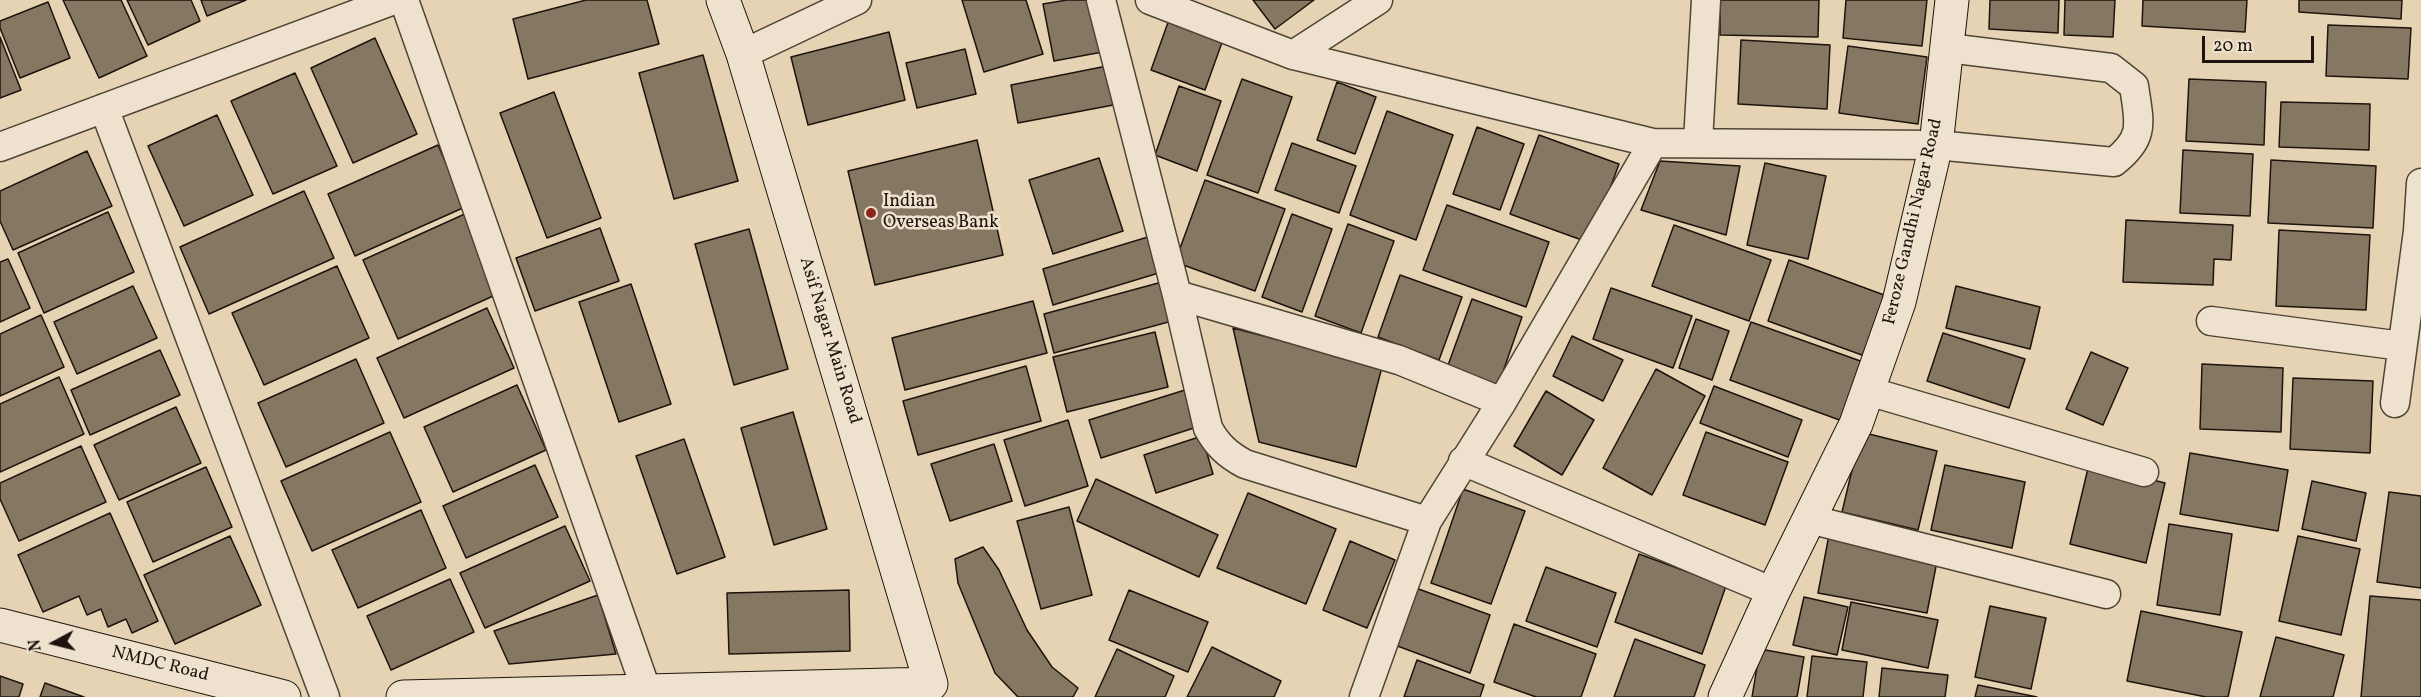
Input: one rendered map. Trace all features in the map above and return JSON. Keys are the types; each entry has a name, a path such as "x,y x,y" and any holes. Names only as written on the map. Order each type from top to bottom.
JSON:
{"street":[{"path":"0,147 394,0"},
{"path":"404,0 647,692"},
{"name":"Asif Nagar Main Road","path":"723,0 743,54 939,693"},
{"path":"743,54 857,0"},
{"path":"1101,0 1177,295 1208,428 1227,454 1245,464 1427,521"},
{"path":"1150,0 1293,55 1653,143 1936,145 2114,162 2127,152 2140,127 2134,86 2112,68 1948,48"},
{"path":"1293,55 1378,0"},
{"path":"1698,142 1706,0"},
{"name":"Feroze Gandhi Nagar Road","path":"1725,697 1773,592 1856,424 1899,302 1936,145 1952,0"},
{"path":"104,108 325,697"},
{"path":"1364,697 1427,521 1502,402 1653,143"},
{"path":"2395,403 2418,231 2421,183"},
{"path":"1177,295 1400,360 1502,402"},
{"path":"2211,321 2402,346"},
{"path":"1868,391 2144,472"},
{"path":"1463,461 1773,592"},
{"path":"1809,519 2106,594"},
{"name":"NMDC Road","path":"2,621 284,697"},
{"path":"403,697 590,695 647,692 939,693"}],"building":[{"path":"63,0 121,0 147,56 99,78"},
{"path":"127,0 191,0 200,21 148,45"},
{"path":"201,0 246,0 207,16"},
{"path":"586,0 647,0 659,44 528,79 513,19"},
{"path":"962,0 1026,0 1043,54 984,72"},
{"path":"1067,0 1099,0 1108,51 1054,61 1043,4"},
{"path":"1253,0 1314,0 1275,29"},
{"path":"1720,0 1819,0 1818,37 1720,35"},
{"path":"1846,0 1927,0 1922,46 1843,38"},
{"path":"1990,0 2059,0 2058,33 1989,29"},
{"path":"2065,0 2115,0 2113,37 2064,35"},
{"path":"2143,0 2247,0 2245,32 2142,26"},
{"path":"2299,0 2402,0 2401,19 2299,12"},
{"path":"48,2 70,58 20,78 0,28 0,21"},
{"path":"1171,14 1225,34 1205,90 1151,70"},
{"path":"2328,25 2411,28 2408,79 2326,76"},
{"path":"889,32 905,100 808,125 791,57"},
{"path":"0,37 21,90 0,98"},
{"path":"375,38 417,134 353,163 311,68"},
{"path":"1741,40 1830,45 1827,109 1738,104"},
{"path":"1848,46 1927,57 1918,124 1839,113"},
{"path":"965,49 976,94 917,108 906,63"},
{"path":"703,55 738,181 674,199 639,73"},
{"path":"1117,64 1124,103 1018,123 1011,85"},
{"path":"295,73 337,166 273,194 231,101"},
{"path":"1242,79 1292,97 1258,193 1207,175"},
{"path":"2189,79 2266,82 2264,145 2186,141"},
{"path":"1337,82 1376,97 1355,154 1317,140"},
{"path":"1179,86 1221,101 1197,171 1155,155"},
{"path":"554,92 601,218 547,238 500,113"},
{"path":"2281,102 2370,104 2369,150 2279,147"},
{"path":"1387,111 1453,135 1416,240 1350,215"},
{"path":"217,115 253,195 184,226 148,146"},
{"path":"1477,127 1524,144 1500,210 1453,194"},
{"path":"1539,135 1619,164 1590,243 1510,214"},
{"path":"977,140 1003,255 875,285 848,171"},
{"path":"1292,143 1356,166 1339,213 1275,190"},
{"path":"438,145 465,207 355,256 328,194"},
{"path":"2183,150 2253,154 2250,216 2180,213"},
{"path":"87,151 112,206 13,250 0,221 0,191"},
{"path":"1099,158 1123,231 1053,254 1029,180"},
{"path":"2271,160 2376,166 2373,228 2268,223"},
{"path":"1660,161 1740,166 1726,235 1641,210"},
{"path":"1765,163 1826,176 1808,259 1747,245"},
{"path":"1205,180 1285,209 1255,291 1175,262"},
{"path":"304,191 334,258 209,314 180,247"},
{"path":"1447,205 1549,242 1526,307 1423,270"},
{"path":"108,212 134,272 44,313 18,253"},
{"path":"467,213 502,292 398,339 363,260"},
{"path":"1292,214 1332,229 1302,312 1262,297"},
{"path":"2126,220 2233,225 2231,260 2214,259 2213,285 2123,282"},
{"path":"1348,224 1394,241 1361,333 1315,316"},
{"path":"1674,225 1771,260 1749,321 1652,286"},
{"path":"600,228 619,281 535,311 516,258"},
{"path":"749,229 788,369 734,385 695,244"},
{"path":"2279,230 2370,235 2366,310 2276,306"},
{"path":"1151,236 1162,272 1053,305 1043,269"},
{"path":"8,259 30,308 0,322 0,262"},
{"path":"1789,260 1895,299 1873,359 1768,321"},
{"path":"337,266 369,338 264,385 232,313"},
{"path":"1400,275 1462,297 1439,360 1378,337"},
{"path":"1162,282 1172,321 1054,353 1044,314"},
{"path":"631,284 671,404 619,422 579,302"},
{"path":"133,286 157,338 77,374 54,322"},
{"path":"1956,286 2040,307 2030,349 1946,328"},
{"path":"1611,288 1692,316 1673,368 1593,339"},
{"path":"1472,299 1522,317 1498,386 1447,368"},
{"path":"1033,301 1047,353 905,390 892,338"},
{"path":"487,308 514,368 404,418 377,358"},
{"path":"41,315 64,367 0,396 0,334"},
{"path":"1696,319 1729,331 1712,380 1679,368"},
{"path":"1751,322 1866,363 1845,422 1730,380"},
{"path":"1233,328 1382,367 1356,467 1259,442"},
{"path":"1155,332 1168,387 1067,412 1053,357"},
{"path":"1943,333 2025,359 2009,408 1927,381"},
{"path":"1572,336 1623,360 1603,401 1553,376"},
{"path":"160,350 180,395 90,435 71,390"},
{"path":"2091,352 2128,368 2103,425 2066,409"},
{"path":"356,359 384,423 286,467 258,403"},
{"path":"2202,364 2283,368 2281,432 2200,429"},
{"path":"1026,366 1041,421 918,455 903,401"},
{"path":"1656,369 1705,396 1652,495 1603,468"},
{"path":"59,377 84,434 0,472 0,404"},
{"path":"2293,378 2373,381 2370,453 2290,449"},
{"path":"517,385 546,450 453,492 424,427"},
{"path":"1714,386 1802,420 1788,457 1700,423"},
{"path":"1185,390 1197,427 1101,458 1089,420"},
{"path":"1546,391 1594,420 1562,475 1514,446"},
{"path":"176,407 201,463 119,500 94,445"},
{"path":"793,412 827,529 774,545 741,428"},
{"path":"1068,420 1088,486 1025,506 1004,440"},
{"path":"390,432 421,502 312,551 281,481"},
{"path":"1706,432 1788,462 1765,525 1683,495"},
{"path":"1861,432 1937,451 1918,530 1842,512"},
{"path":"1202,436 1213,474 1156,493 1144,455"},
{"path":"684,439 725,557 677,574 636,456"},
{"path":"994,444 1012,501 950,521 931,464"},
{"path":"81,446 106,502 19,541 0,499 0,483"},
{"path":"2190,453 2288,470 2278,531 2180,514"},
{"path":"2089,464 2165,483 2146,563 2070,544"},
{"path":"535,465 558,517 466,558 443,506"},
{"path":"1945,465 2025,482 2012,548 1931,530"},
{"path":"206,467 232,527 153,562 127,502"},
{"path":"1096,479 1218,535 1199,577 1077,521"},
{"path":"2312,481 2366,493 2356,541 2302,529"},
{"path":"1463,489 1525,511 1491,604 1431,583"},
{"path":"2389,492 2421,496 2421,588 2377,582"},
{"path":"1248,493 1336,529 1306,604 1217,568"},
{"path":"1069,507 1092,595 1041,609 1017,521"},
{"path":"421,510 446,568 358,608 332,550"},
{"path":"110,513 158,621 132,633 126,619 108,627 101,609 87,615 79,596 43,612 18,555"},
{"path":"2169,524 2232,534 2220,615 2157,605"},
{"path":"565,526 590,581 485,628 460,573"},
{"path":"1829,535 1938,556 1927,613 1818,593"},
{"path":"230,536 261,605 175,644 144,575"},
{"path":"2298,536 2360,549 2341,635 2279,621"},
{"path":"1350,541 1395,560 1367,628 1323,610"},
{"path":"983,547 999,570 1027,630 1052,667 1078,688 1073,697 1018,697 995,673 958,583 955,559"},
{"path":"1639,554 1726,586 1702,654 1615,622"},
{"path":"1546,567 1616,593 1597,647 1526,621"},
{"path":"450,579 474,632 391,670 367,616"},
{"path":"1413,587 1490,615 1470,673 1392,644"},
{"path":"849,590 850,651 729,654 727,593"},
{"path":"1129,590 1208,622 1188,672 1109,640"},
{"path":"598,595 616,654 509,664 494,631"},
{"path":"2370,596 2421,600 2421,697 2361,697"},
{"path":"1804,597 1848,607 1837,655 1793,645"},
{"path":"1851,602 1938,620 1928,668 1842,650"},
{"path":"1990,606 2046,618 2031,689 1975,677"},
{"path":"2141,611 2242,632 2228,697 2206,697 2127,681"},
{"path":"1514,624 1596,654 1581,697 1536,697 1494,682"},
{"path":"2276,637 2344,655 2333,697 2260,697"},
{"path":"1635,639 1705,665 1694,697 1614,697"},
{"path":"1212,647 1281,681 1274,697 1187,697"},
{"path":"1117,649 1174,676 1165,697 1095,697"},
{"path":"1760,649 1804,657 1797,697 1752,697"},
{"path":"1812,656 1867,662 1863,697 1807,697"},
{"path":"1417,660 1484,685 1480,697 1404,697"},
{"path":"1882,668 1948,675 1945,697 1879,697"},
{"path":"0,676 23,684 19,697 0,697"},
{"path":"45,683 84,697 40,697"},
{"path":"1978,685 2037,697 1975,697"}],"place":[{"name":"Indian Overseas Bank","path":"871,213"}]}
